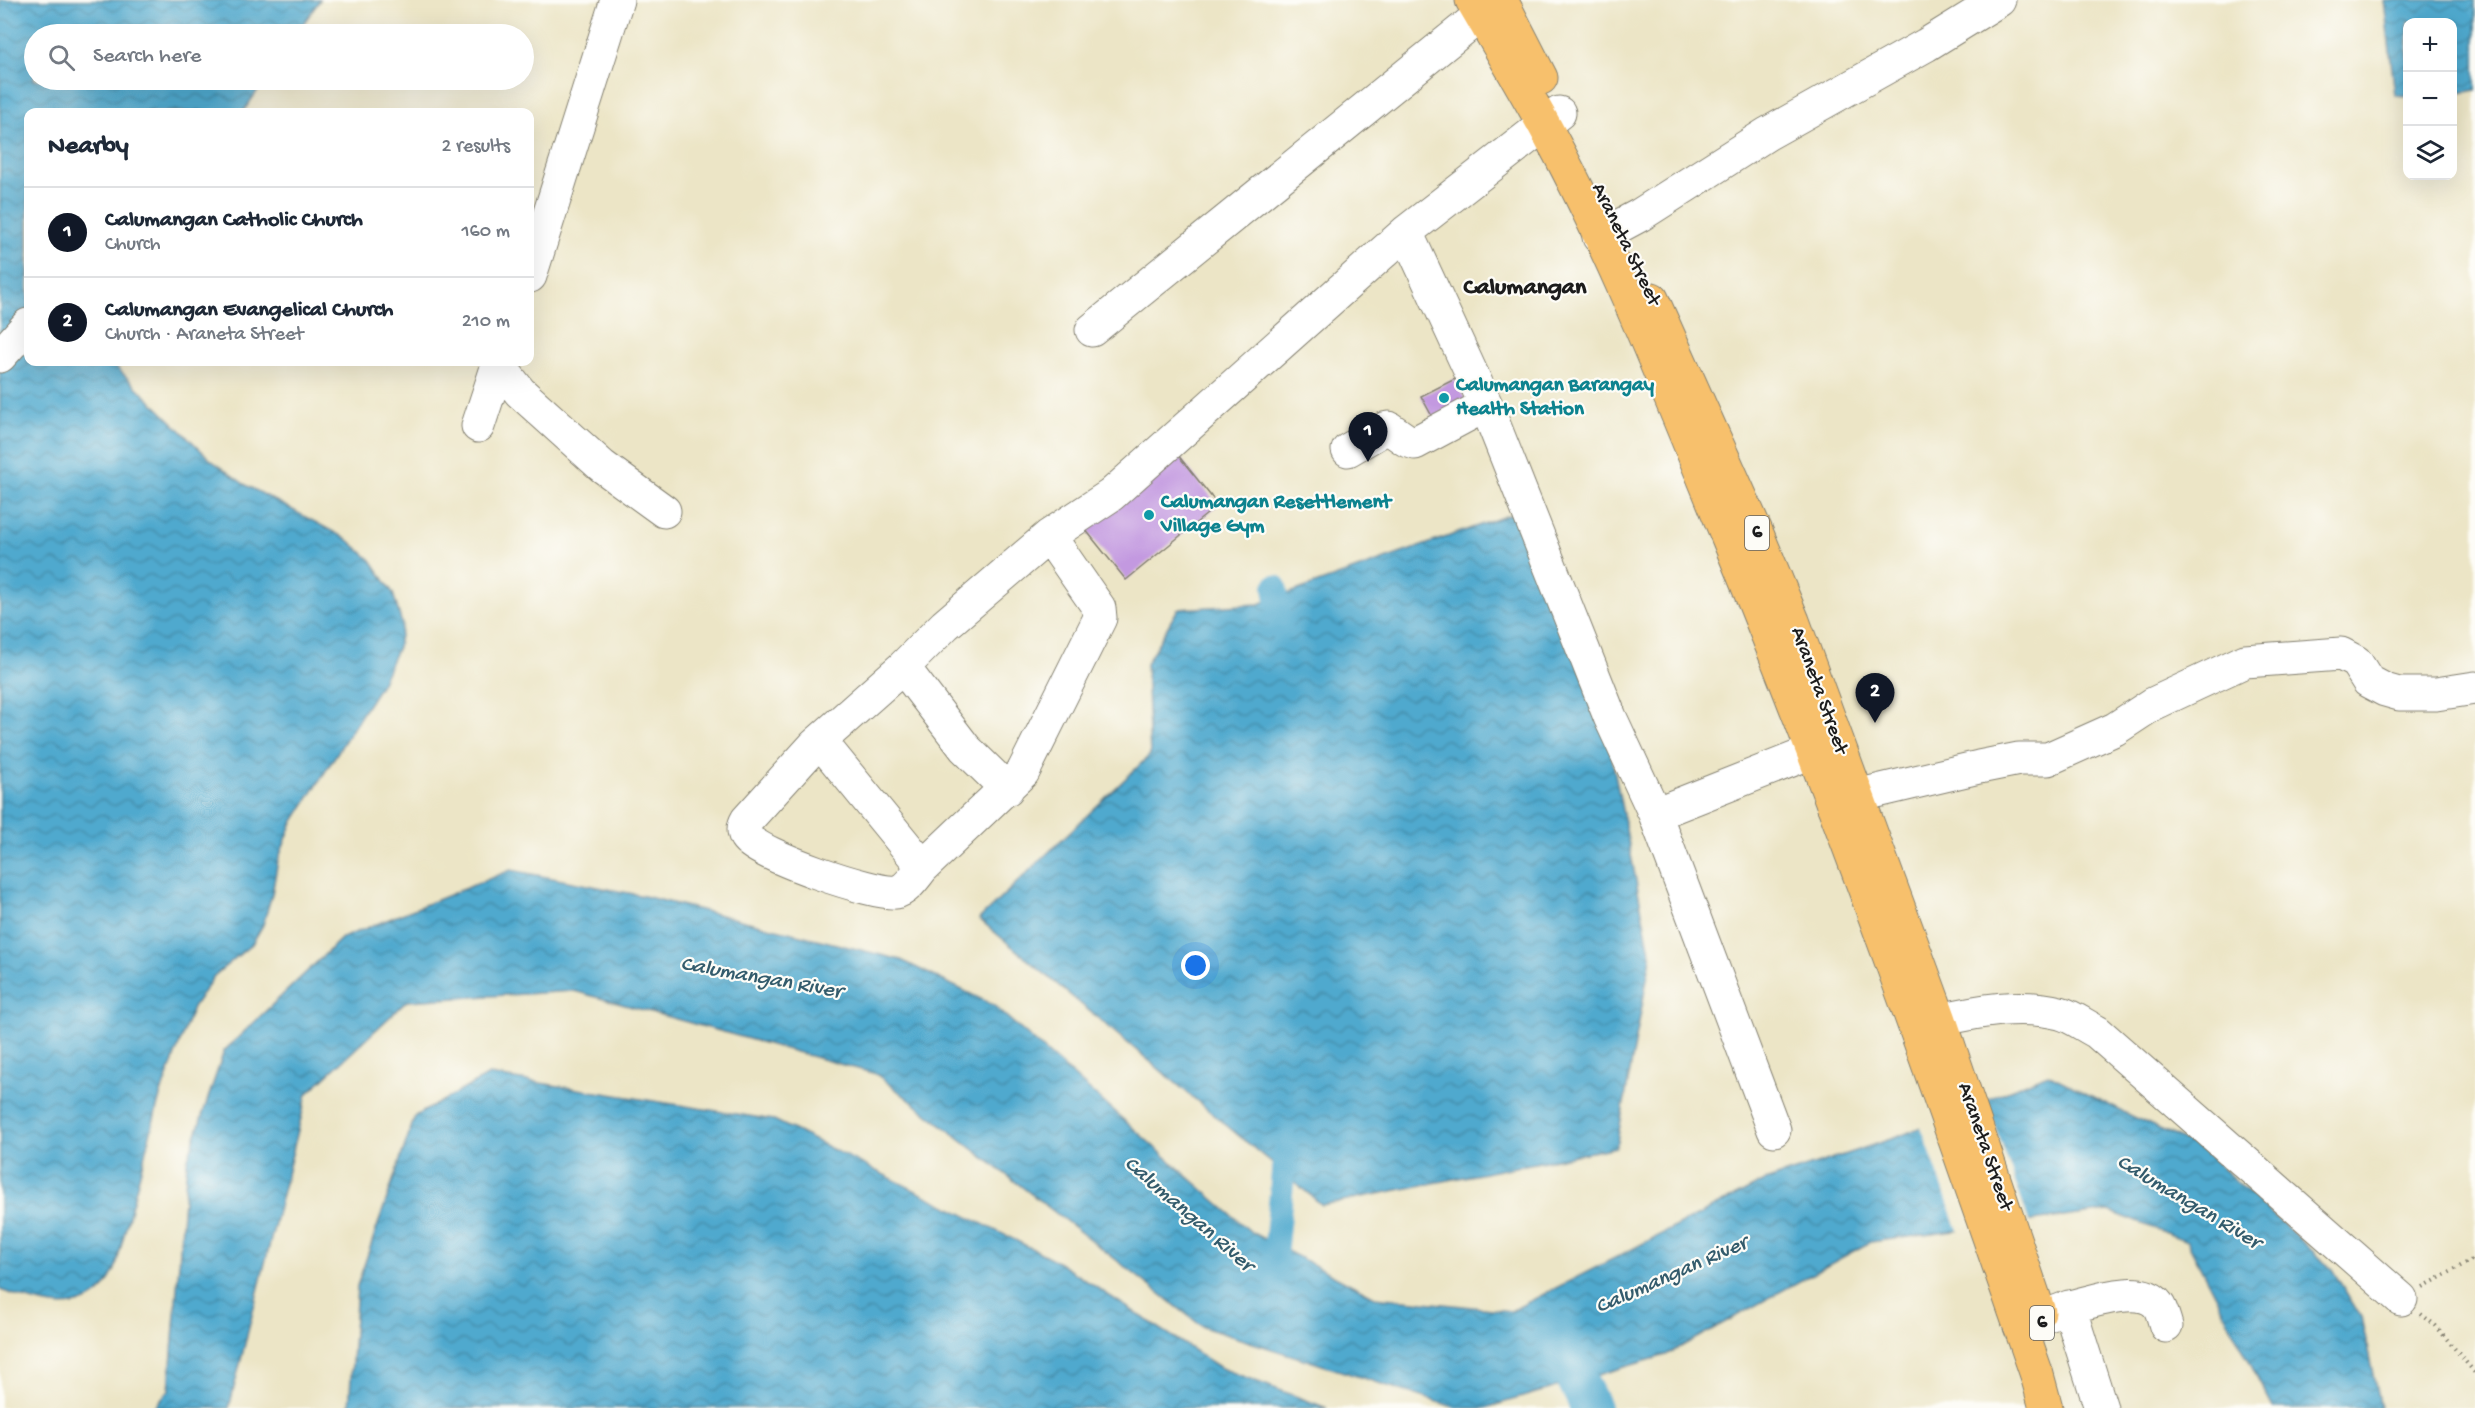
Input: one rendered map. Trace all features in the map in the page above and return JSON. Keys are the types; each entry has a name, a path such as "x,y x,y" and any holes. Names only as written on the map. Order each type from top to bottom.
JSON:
{"highway":[{"path":"1488,4 1552,119 1622,224 1682,424 1825,747 1952,1092"},
{"name":"Araneta Street","path":"1845,800 1940,1020 1952,1092 2004,1243 2043,1317 2070,1408"},
{"path":"2043,1317 2046,1408"}],"street":[{"path":"534,263 617,0"},
{"path":"1622,224 1767,134 1926,45 1999,0"},
{"path":"1092,330 1488,4"},
{"path":"1050,536 1099,608 1100,618 1032,756 1023,772 1007,789 897,892 815,873 759,847 746,838 744,827 747,819 820,741 903,667 945,625 1050,536 1111,495 1406,232 1552,119"},
{"path":"1406,232 1486,405 1610,717 1655,814 1774,1130"},
{"path":"0,356 24,329"},
{"path":"478,426 498,366"},
{"path":"501,366 520,392 602,466 664,511"},
{"path":"1348,450 1389,428 1406,440 1415,442 1486,405"},
{"path":"1845,800 1978,767 2019,759 2048,759 2115,729 2153,704 2245,661 2341,654 2356,662 2368,681 2399,694 2436,694 2475,688"},
{"path":"903,667 965,748 1007,789"},
{"path":"820,741 852,783 923,867"},
{"path":"1655,814 1825,747"},
{"path":"1940,1020 1967,1013 2034,1009 2062,1013 2097,1032 2402,1299"},
{"path":"2101,1408 2043,1317 2133,1294 2147,1296 2159,1305 2166,1326"}],"path":[{"path":"2475,1258 2402,1299 2436,1326 2475,1373"}],"water":[{"path":"0,0 320,0 303,24 24,24 24,90 258,90 246,108 24,108 24,366 115,366 211,460 244,484 347,539 371,560 393,593 402,624 398,647 381,684 292,824 278,860 263,925 252,944 214,976 193,1007 160,1096 115,1270 109,1281 91,1299 66,1306 26,1299 0,1290"},
{"path":"2384,0 2475,0 2475,90 2457,93 2457,18 2403,18 2403,96 2395,95"},
{"path":"1517,512 1608,738 1651,957 1616,1147 1322,1205 979,919 1150,755 1146,664 1178,609 1259,604"},
{"name":"Calumangan River","path":"511,870 644,896 901,960 993,1005 1251,1232 1375,1297 1511,1311 1765,1181 1900,1136 2048,1074 2200,1148 2332,1269 2361,1317 2380,1408 2273,1408 2187,1241 2109,1211 1870,1242 1666,1355 1485,1408 1457,1408 1203,1327 876,1074 574,991 407,1001 307,1094 229,1408 153,1408 169,1390 187,1161 224,1051 342,938"},
{"path":"489,1075 774,1120 1051,1258 1221,1368 1327,1408 349,1408 357,1286 415,1116"}],"pier":[{"path":"1985,1097 2030,1224 1959,1233 1920,1124"}],"building":[{"name":"Calumangan Barangay Health Station","path":"1455,379 1466,400 1433,418 1421,396"},
{"name":"Calumangan Resettlement Village Gym","path":"1173,449 1218,505 1126,580 1081,524"}],"waterway":[{"path":"1275,587 1281,629"},
{"path":"1273,1277 1286,1141"},
{"path":"1553,1330 1591,1408"}],"place":[{"name":"Calumangan Barangay Health Station","path":"1444,398"},
{"name":"Calumangan Catholic Church","path":"1368,462"},
{"name":"Calumangan Resettlement Village Gym","path":"1149,515"},
{"name":"Calumangan Evangelical Church","path":"1875,723"}],"district":[{"name":"Calumangan","path":"1525,288"}]}
